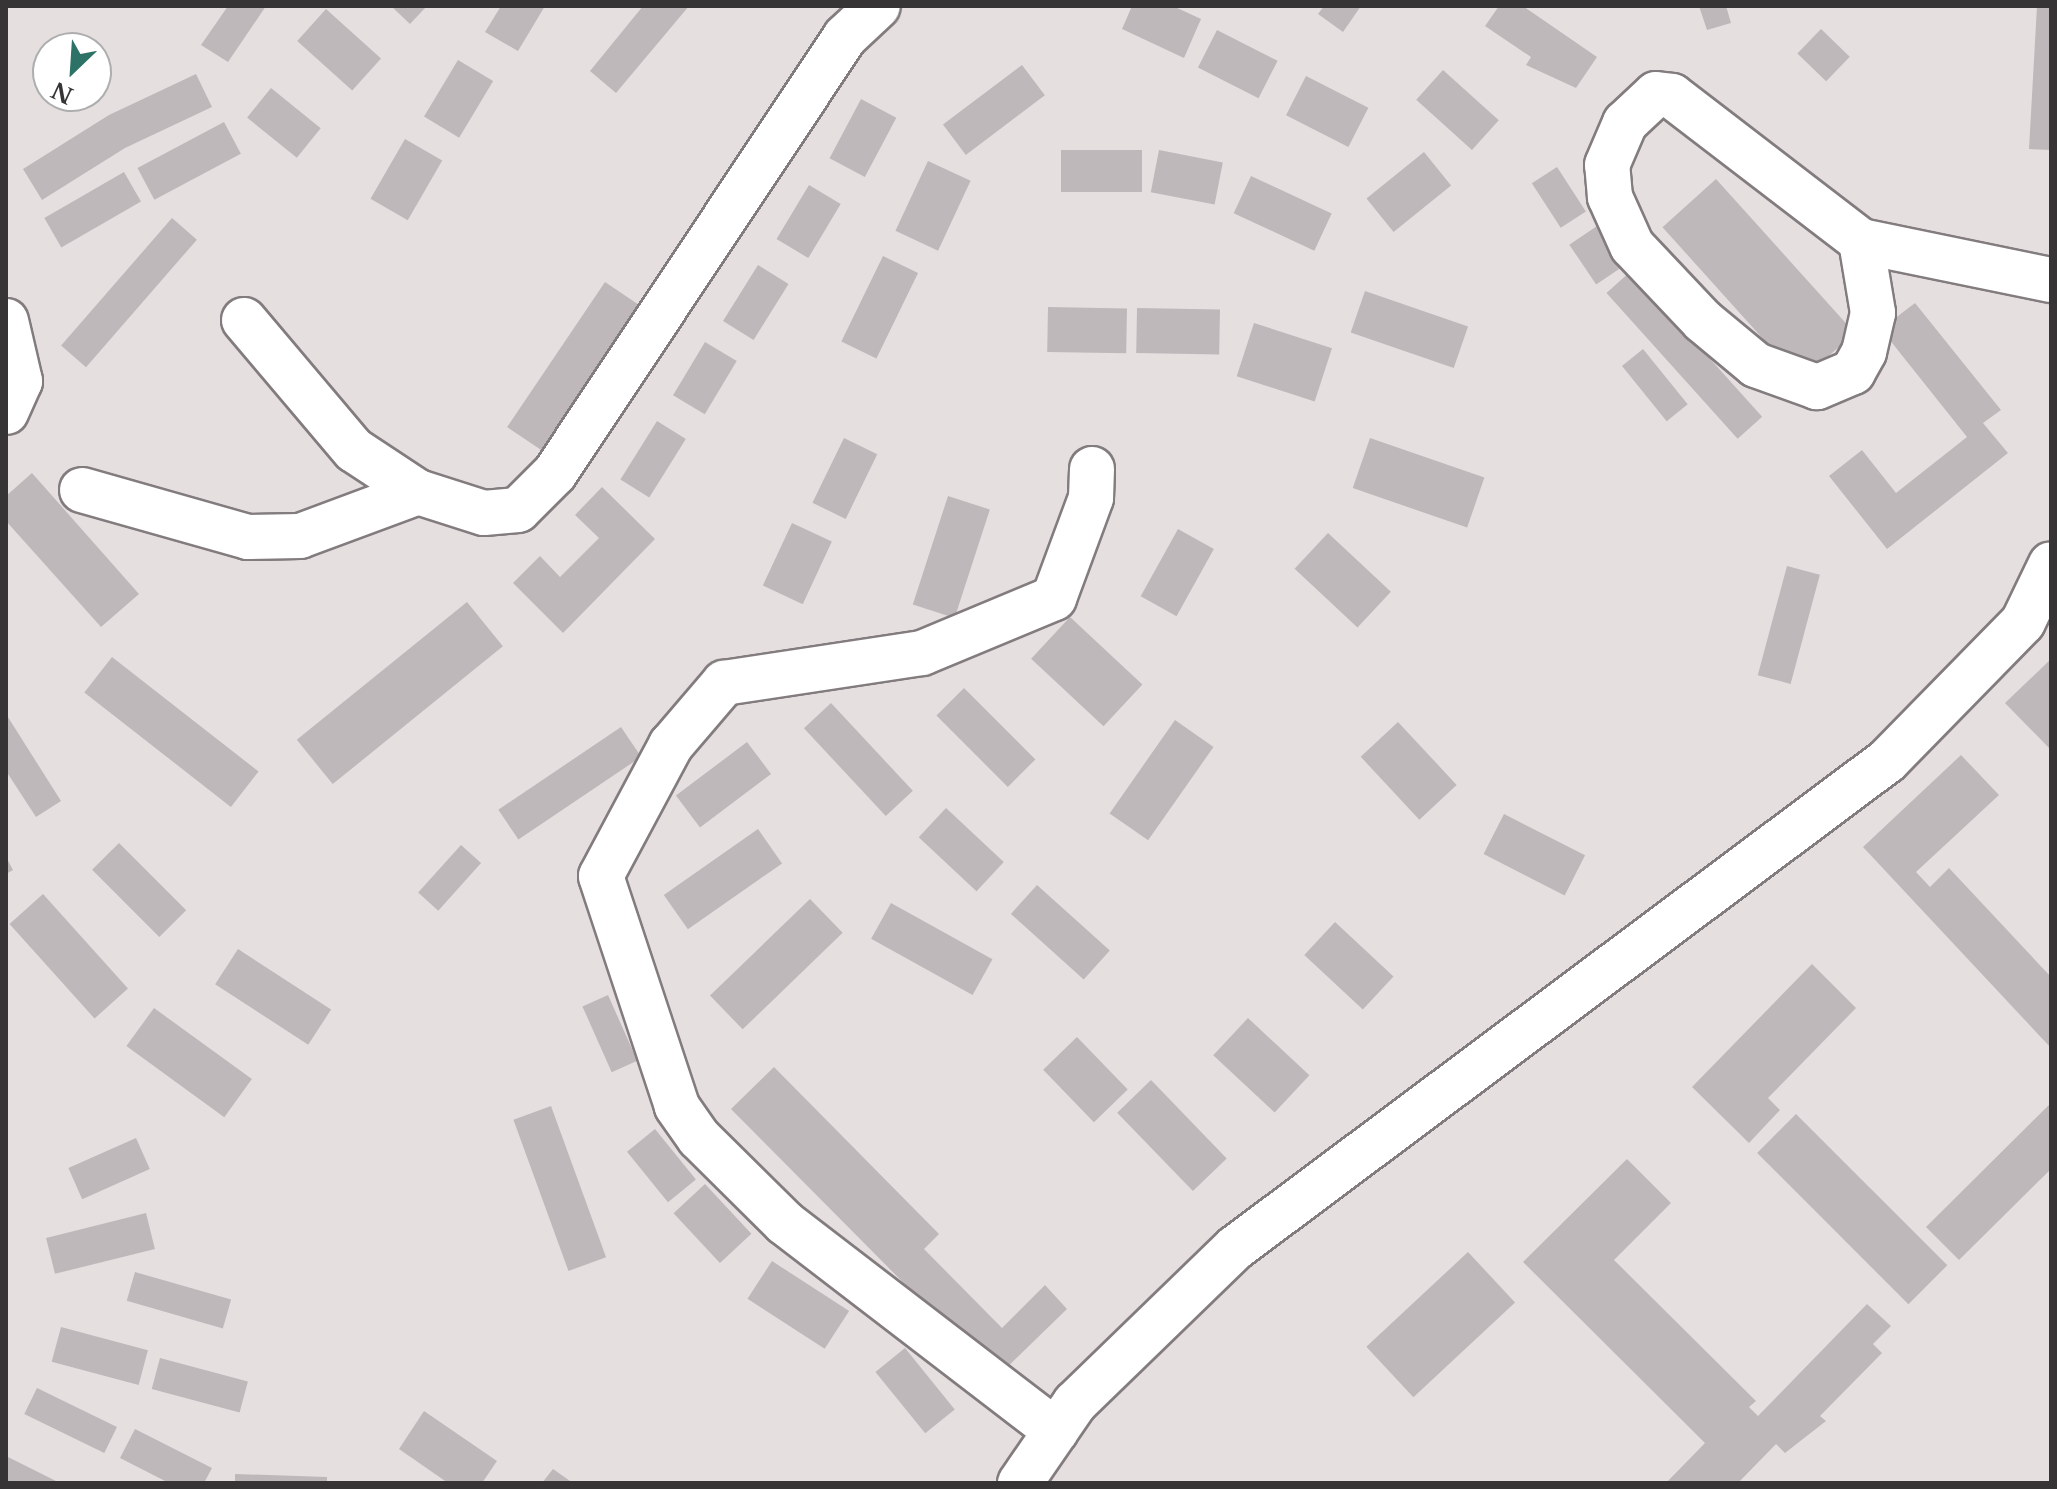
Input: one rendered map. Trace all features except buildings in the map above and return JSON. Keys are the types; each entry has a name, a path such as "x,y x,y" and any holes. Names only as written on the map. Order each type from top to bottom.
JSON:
{"street":[{"path":"244,320 354,450 418,492 484,513 518,510 555,473 845,37 878,6"},
{"path":"1861,241 1873,313 1864,352 1853,372 1817,387 1756,365 1693,310 1632,246 1610,197 1607,165 1625,123 1656,94 1672,96 1861,241 2051,280"},
{"path":"6,321 20,381 6,412"},
{"path":"1056,1431 785,1223 699,1138 677,1106 601,876 671,745 724,683 922,653 1054,598 1091,498 1092,469"},
{"path":"82,490 248,537 300,536 418,492"},
{"path":"1020,1483 1075,1403 1235,1248 1887,761 2023,622 2051,564"}]}
